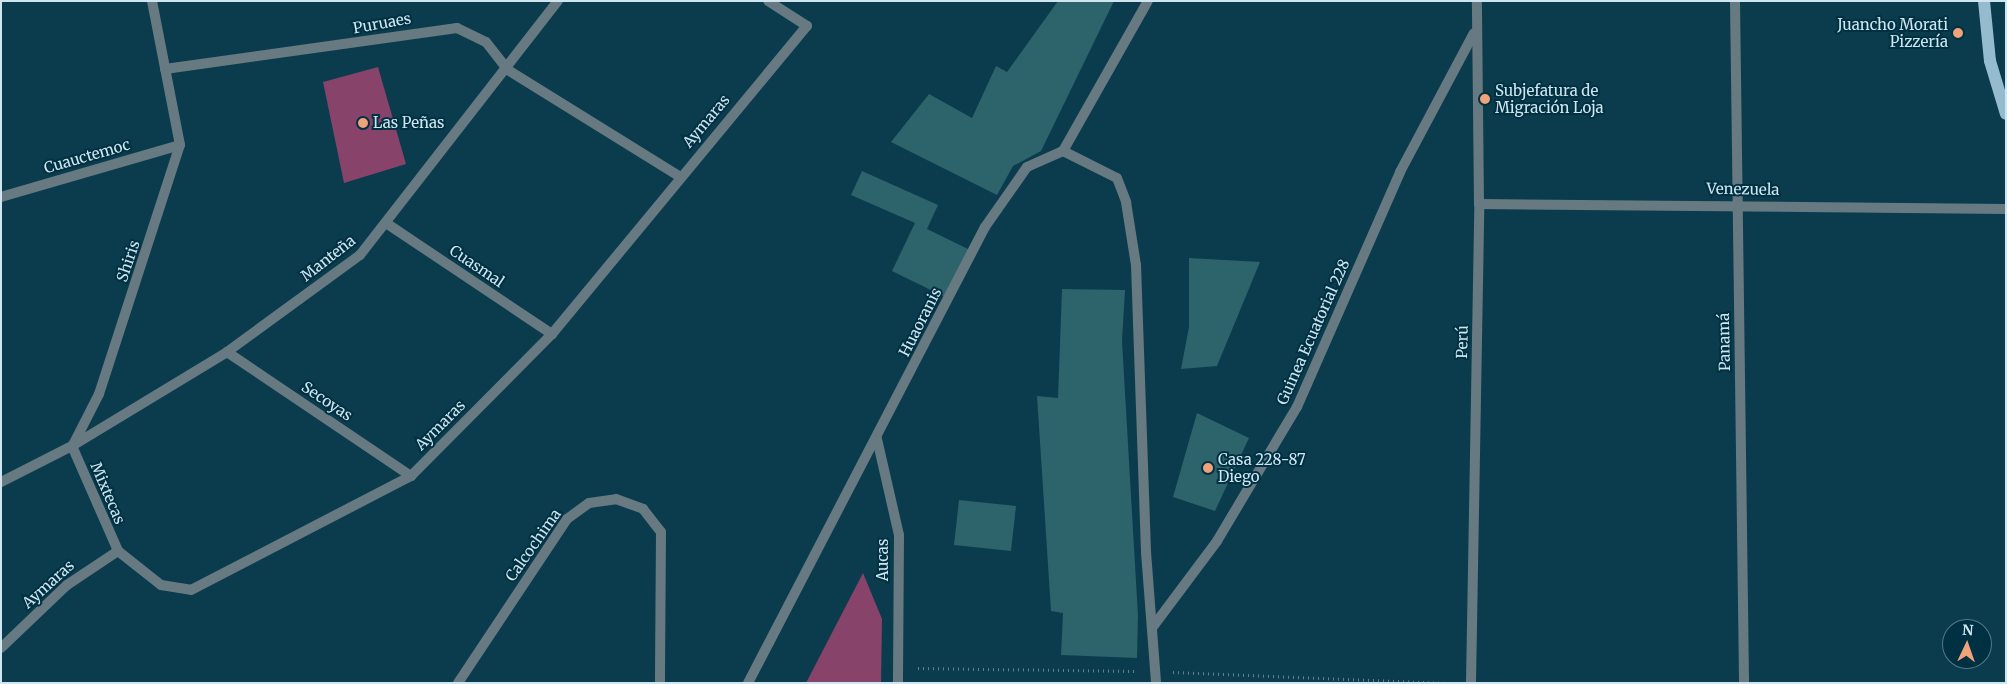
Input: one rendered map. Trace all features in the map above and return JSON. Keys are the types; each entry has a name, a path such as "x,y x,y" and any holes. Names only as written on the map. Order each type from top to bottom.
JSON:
{"main road":[{"path":"1984,1 1990,61 2006,114"}],"street":[{"name":"Shiris","path":"72,446 99,394 180,144 152,1"},
{"name":"Manteña","path":"72,446 227,352 360,255 508,70 558,1"},
{"name":"Aymaras","path":"1,648 67,585 118,551 161,585 191,590 411,476 552,334 679,176 807,26 768,1"},
{"path":"1148,1 1063,150 1117,178 1126,202 1136,264 1156,683"},
{"name":"Perú","path":"1471,683 1479,204 1475,32 1477,1"},
{"name":"Panamá","path":"1734,1 1744,683"},
{"name":"Puruaes","path":"165,69 447,27 486,42 508,70 679,176"},
{"name":"Guinea Ecuatorial 228","path":"1152,628 1217,540 1298,407 1400,172 1475,32"},
{"name":"Cuauctemoc","path":"1,197 180,144"},
{"name":"Huaoranis","path":"748,683 877,439 985,227 1027,167 1063,150"},
{"name":"Venezuela","path":"1479,204 1736,204 2006,209"},
{"name":"Cuasmal","path":"386,223 552,334"},
{"name":"Secoyas","path":"227,352 411,476"},
{"name":"Aucas","path":"877,439 898,526 898,683"},
{"path":"1,482 72,446"},
{"name":"Mixtecas","path":"72,446 118,551"},
{"name":"Calcochima","path":"458,683 567,519 589,503 616,499 643,509 661,532 660,683"}],"path":[{"path":"898,668 1154,671 1448,683"}],"shaded area":[{"name":"Las Peñas","path":"378,67 406,164 344,183 323,82"},
{"path":"863,573 882,619 881,683 806,683"}],"building":[{"path":"1058,1 1114,1 1041,151 1013,166 997,195 891,142 929,94 972,118 996,66 1007,72"},
{"path":"862,171 938,205 927,229 970,250 947,298 892,271 915,223 851,195"},
{"path":"1189,258 1260,262 1217,366 1181,369 1189,327"},
{"path":"1062,289 1125,290 1122,341 1138,616 1137,658 1061,655 1063,613 1051,611 1037,396 1058,398"},
{"name":"Casa 228-87 Diego","path":"1197,413 1249,438 1215,511 1173,497"},
{"path":"959,500 1016,506 1011,551 954,545"}],"place":[{"name":"Juancho Morati Pizzería","path":"1958,33"},
{"name":"Subjefatura de Migración Loja","path":"1485,99"},
{"name":"Las Peñas","path":"363,123"},
{"name":"Casa 228-87 Diego","path":"1208,468"}]}
